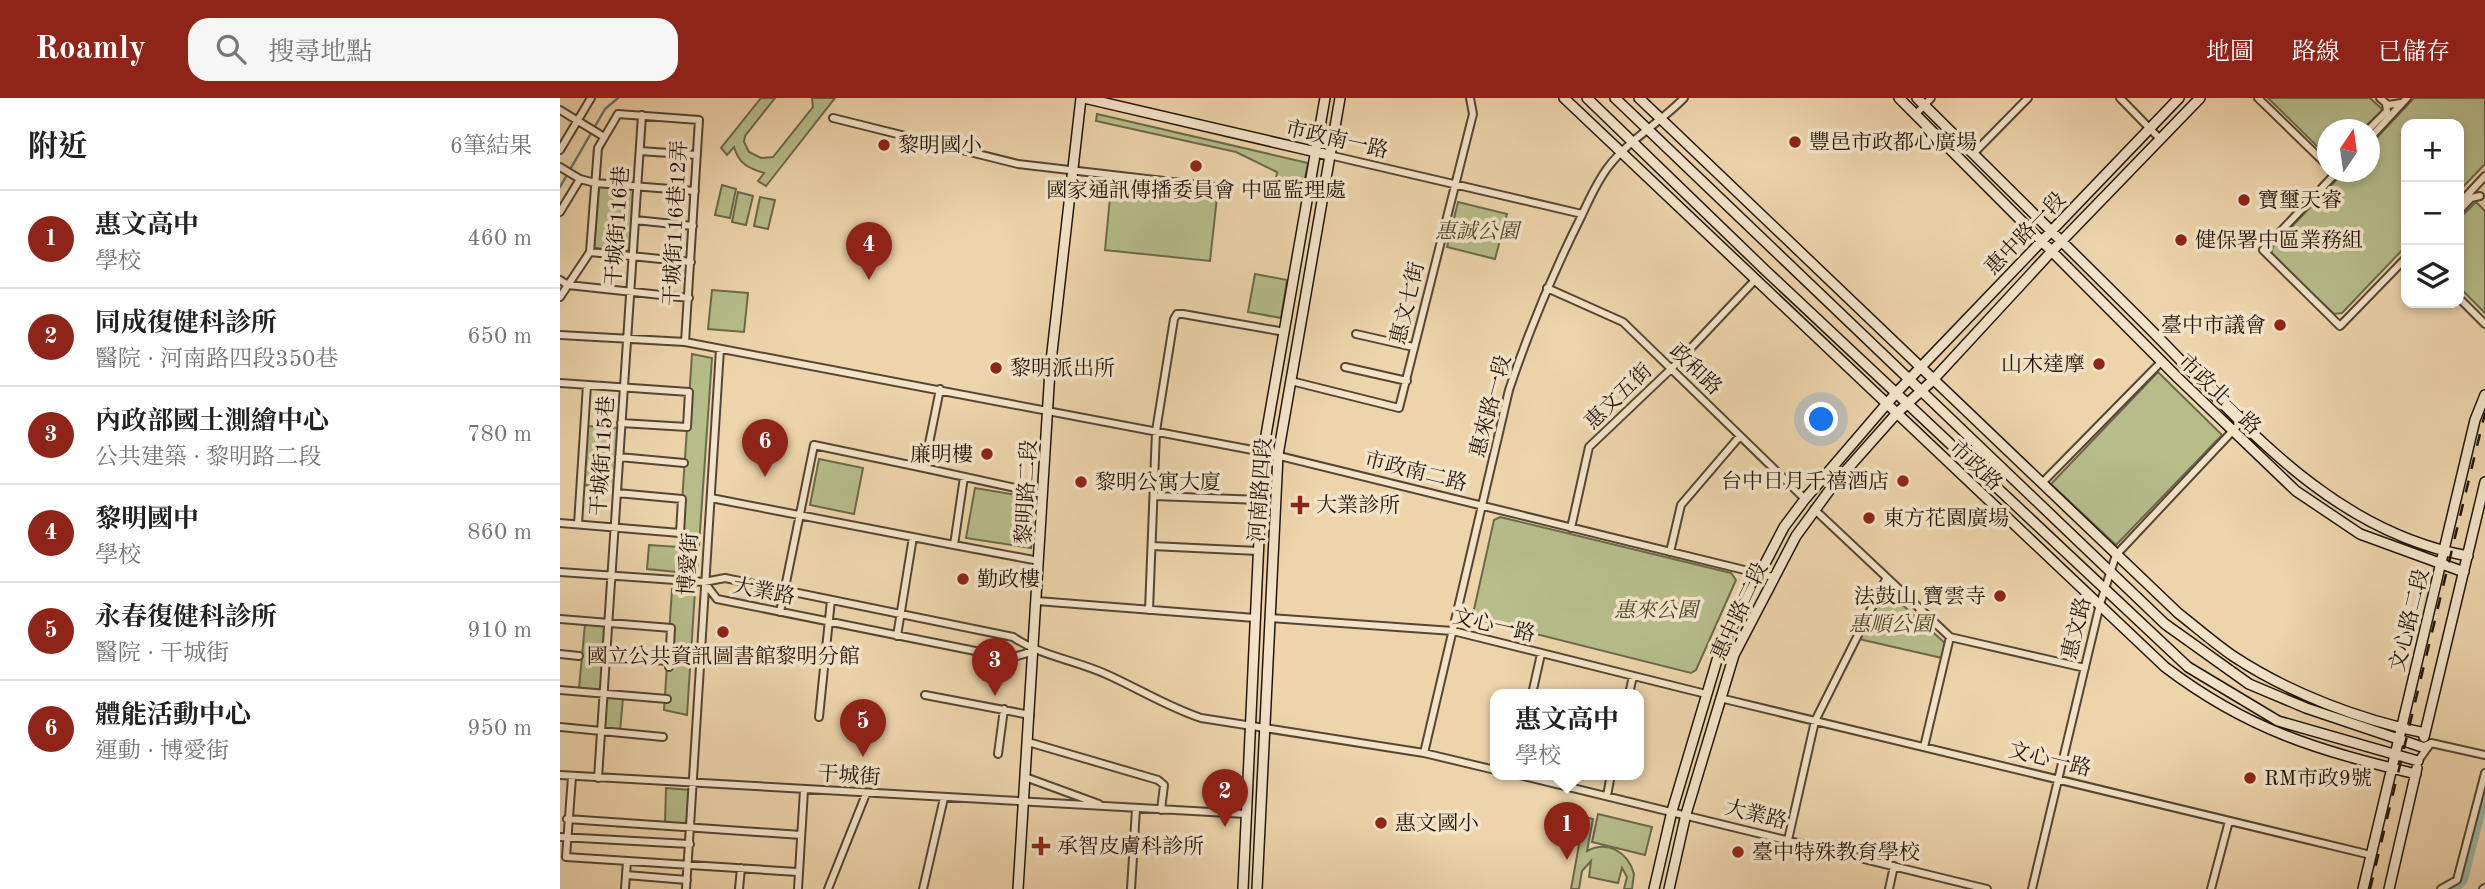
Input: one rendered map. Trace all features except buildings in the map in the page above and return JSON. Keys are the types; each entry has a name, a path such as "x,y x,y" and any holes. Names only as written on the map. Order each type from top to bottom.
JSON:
{"street":[{"path":"560,150 591,98"},
{"name":"市政南一路","path":"1083,98 1582,214"},
{"name":"黎明路二段","path":"1017,889 1048,412 1083,98"},
{"name":"河南路四段","path":"1242,889 1264,452 1325,98"},
{"name":"河南路四段","path":"1257,889 1278,455 1340,98"},
{"name":"惠文七街","path":"1291,381 1399,408 1473,114 1470,98"},
{"name":"市政路","path":"1564,98 2165,667 2230,711 2291,740 2416,774"},
{"name":"市政路","path":"1587,98 1641,136 1910,378 2165,624 2249,684 2397,741 2427,745"},
{"name":"市政路","path":"1615,98 1641,136 1907,404 2105,586 2188,667 2246,705 2278,722 2418,761"},
{"name":"市政路","path":"1639,98 1932,382 2042,482 2178,613 2233,656 2281,683 2400,728 2426,733"},
{"name":"惠來路一段","path":"1424,753 1509,390 1547,288 1607,168 1621,151 1662,120 1684,98"},
{"name":"市政北一路","path":"1899,98 2161,361 2296,491 2360,534 2440,566 2464,572"},
{"path":"1973,154 2028,98"},
{"path":"2120,98 2160,139"},
{"name":"惠中路一段","path":"1896,393 2179,98"},
{"name":"惠中路一段","path":"1922,391 2200,98"},
{"path":"2258,98 2317,154"},
{"path":"2379,119 2387,111 2386,104 2380,98"},
{"path":"1915,114 1924,100"},
{"name":"市政北一路","path":"1924,100 1973,154 2293,471 2368,524 2443,552 2468,556"},
{"path":"2386,104 2404,100"},
{"path":"2380,127 2404,100"},
{"path":"560,110 599,134"},
{"path":"560,297 590,252 598,148 618,114 642,116"},
{"name":"干城街116巷","path":"627,339 642,116"},
{"name":"干城街116巷12弄","path":"642,116 699,120 685,342"},
{"path":"833,118 1018,164 1224,188"},
{"path":"640,151 697,155"},
{"path":"560,167 595,183 695,191"},
{"path":"2464,199 2485,176"},
{"path":"560,212 577,177"},
{"path":"2327,183 2263,250 2340,326 2401,263"},
{"path":"2464,206 2470,199 2482,198 2479,183"},
{"path":"635,220 693,226"},
{"path":"590,252 691,262"},
{"name":"惠文五街","path":"1571,527 1589,447 1671,369 1756,279"},
{"path":"560,280 568,285 689,298"},
{"name":"政和路","path":"1547,288 1623,322 1805,499"},
{"path":"2464,303 2485,324"},
{"path":"1149,610 1156,431 1177,314 1285,332"},
{"path":"1356,334 1413,347"},
{"path":"560,335 685,342 1048,412"},
{"name":"干城街115巷","path":"598,778 627,339"},
{"name":"博愛街","path":"686,889 719,349"},
{"path":"2042,482 2161,361"},
{"path":"1345,367 1406,381"},
{"path":"560,383 689,392 687,427 621,423"},
{"path":"578,524 587,385"},
{"path":"924,468 940,390"},
{"name":"惠中路二段","path":"1669,889 1686,814 1734,655 1773,577 1814,509 1897,413 1922,391"},
{"name":"惠中路二段","path":"1654,889 1672,811 1720,650 1784,527 1896,393"},
{"name":"文心路二段","path":"2363,889 2475,420 2485,395"},
{"name":"市政南二路","path":"1048,412 1278,455 1773,577"},
{"name":"惠文路","path":"2032,889 2100,604 2116,555 2242,421"},
{"path":"1670,552 1681,505 1740,436"},
{"path":"780,612 814,445 1043,494"},
{"path":"619,457 684,463"},
{"path":"954,545 964,477"},
{"name":"文心路二段","path":"2389,889 2418,761 2427,745 2426,733 2485,482"},
{"path":"560,523 680,533 682,499 617,493"},
{"path":"1154,496 1261,500"},
{"path":"711,498 1039,561"},
{"path":"1814,509 1950,636 2085,668"},
{"path":"897,635 913,537"},
{"path":"1152,546 1258,551"},
{"path":"560,572 704,582"},
{"name":"大業路","path":"1034,651 1010,658 717,599 704,582 725,578 1013,637 1034,651 1106,674 1171,708 1201,718 1424,753 1490,768"},
{"path":"1788,840 1815,721 1886,579"},
{"path":"819,717 831,600"},
{"path":"1037,601 1255,618"},
{"name":"文心一路","path":"1270,618 1453,632 1706,694"},
{"path":"560,619 671,628 669,664 606,657"},
{"path":"1924,747 1950,636"},
{"path":"1533,689 1541,653"},
{"path":"560,654 579,656"},
{"path":"1630,689 1633,676"},
{"path":"560,690 667,699"},
{"path":"925,695 1030,715"},
{"name":"文心一路","path":"1720,698 2371,855"},
{"path":"998,754 1004,709"},
{"path":"560,727 663,737"},
{"path":"1028,742 1158,780 1164,785 1161,810"},
{"path":"2427,745 2485,755"},
{"path":"2441,889 2457,880 2485,773"},
{"name":"干城街","path":"560,775 1246,814"},
{"path":"572,777 563,838 566,857 797,872"},
{"path":"1025,777 1107,807"},
{"name":"大業路","path":"1540,780 1987,889"},
{"path":"1607,796 1610,780"},
{"path":"798,889 804,790"},
{"path":"828,889 866,794"},
{"path":"923,889 944,798"},
{"path":"1131,889 1136,809"},
{"path":"567,819 801,835"},
{"path":"2211,889 2229,821"},
{"path":"563,838 690,844"},
{"path":"625,889 627,861"},
{"path":"1889,889 1894,866"},
{"path":"739,889 741,868"},
{"path":"626,875 687,880"}],"green space":[{"path":"761,98 775,98 745,136 744,142 749,152 761,158 773,157 813,107 812,98 835,98 766,186 758,181 764,173 745,164 734,147 727,155 721,148"},
{"path":"2268,98 2370,98 2383,110 2374,119 2317,119 2317,146"},
{"path":"2414,98 2485,98 2485,164 2464,186 2464,119 2401,119 2401,251 2342,313 2334,314 2271,254 2273,246 2334,182 2380,182 2380,134"},
{"path":"1097,114 1308,163 1301,198 1274,194 1277,172 1236,152 1096,121"},
{"path":"722,185 736,189 730,218 715,215"},
{"path":"599,186 635,188 630,251 594,248"},
{"path":"1111,187 1217,197 1210,261 1105,250"},
{"path":"738,192 753,196 746,225 732,222"},
{"path":"760,197 775,200 768,229 754,226"},
{"name":"惠誠公園","path":"1458,202 1507,214 1495,259 1447,247"},
{"path":"2476,202 2485,211 2485,313 2464,292 2464,214"},
{"path":"1255,274 1287,280 1281,318 1248,312"},
{"path":"712,290 748,293 744,332 708,329"},
{"path":"692,354 712,358 697,574 647,569 649,545 679,547"},
{"path":"2158,372 2222,435 2116,545 2051,484"},
{"path":"586,426 619,428 615,487 583,485"},
{"path":"819,459 863,468 854,514 810,505"},
{"path":"975,488 1034,498 1031,548 966,538"},
{"name":"惠來公園","path":"1500,517 1731,573 1736,580 1696,670 1691,673 1476,619 1473,614 1494,520"},
{"path":"672,589 695,591 687,715 664,710"},
{"name":"惠順公園","path":"1888,592 1945,643 1942,658 1859,639 1882,593"},
{"path":"585,624 605,626 601,690 579,688"},
{"path":"605,696 623,698 620,731 603,730"},
{"path":"666,788 690,790 689,824 665,823"},
{"path":"1598,814 1652,827 1645,855 1592,842"},
{"path":"1584,817 1593,819 1587,851 1602,847 1622,854 1634,874 1632,889 1624,889 1627,877 1622,868 1618,883 1589,877 1591,861 1582,871 1579,889 1571,889"}],"waterway":[{"path":"560,187 605,109 618,98"},
{"path":"2451,889 2461,879 2485,786"}],"railway":[{"path":"2370,889 2485,413"}],"place":[{"name":"豐邑市政都心廣場","path":"1795,142"},
{"name":"黎明國小","path":"884,145"},
{"name":"國家通訊傳播委員會 中區監理處","path":"1196,166"},
{"name":"寶璽天睿","path":"2244,200"},
{"name":"健保署中區業務組","path":"2181,240"},
{"name":"黎明國中","path":"869,280"},
{"name":"臺中市議會","path":"2280,325"},
{"name":"山木達摩","path":"2099,364"},
{"name":"黎明派出所","path":"996,368"},
{"name":"廉明樓","path":"987,454"},
{"name":"體能活動中心","path":"765,477"},
{"name":"台中日月千禧酒店","path":"1903,481"},
{"name":"黎明公寓大廈","path":"1081,482"},
{"name":"大業診所","path":"1300,505"},
{"name":"東方花園廣場","path":"1869,518"},
{"name":"勤政樓","path":"963,579"},
{"name":"法鼓山 寶雲寺","path":"2000,596"},
{"name":"國立公共資訊圖書館黎明分館","path":"723,632"},
{"name":"內政部國土測繪中心","path":"995,696"},
{"name":"永春復健科診所","path":"863,757"},
{"name":"RM市政9號","path":"2250,778"},
{"name":"惠文國小","path":"1381,823"},
{"name":"同成復健科診所","path":"1225,827"},
{"name":"承智皮膚科診所","path":"1041,846"},
{"name":"臺中特殊教育學校","path":"1738,852"},
{"name":"惠文高中","path":"1567,860"}]}
